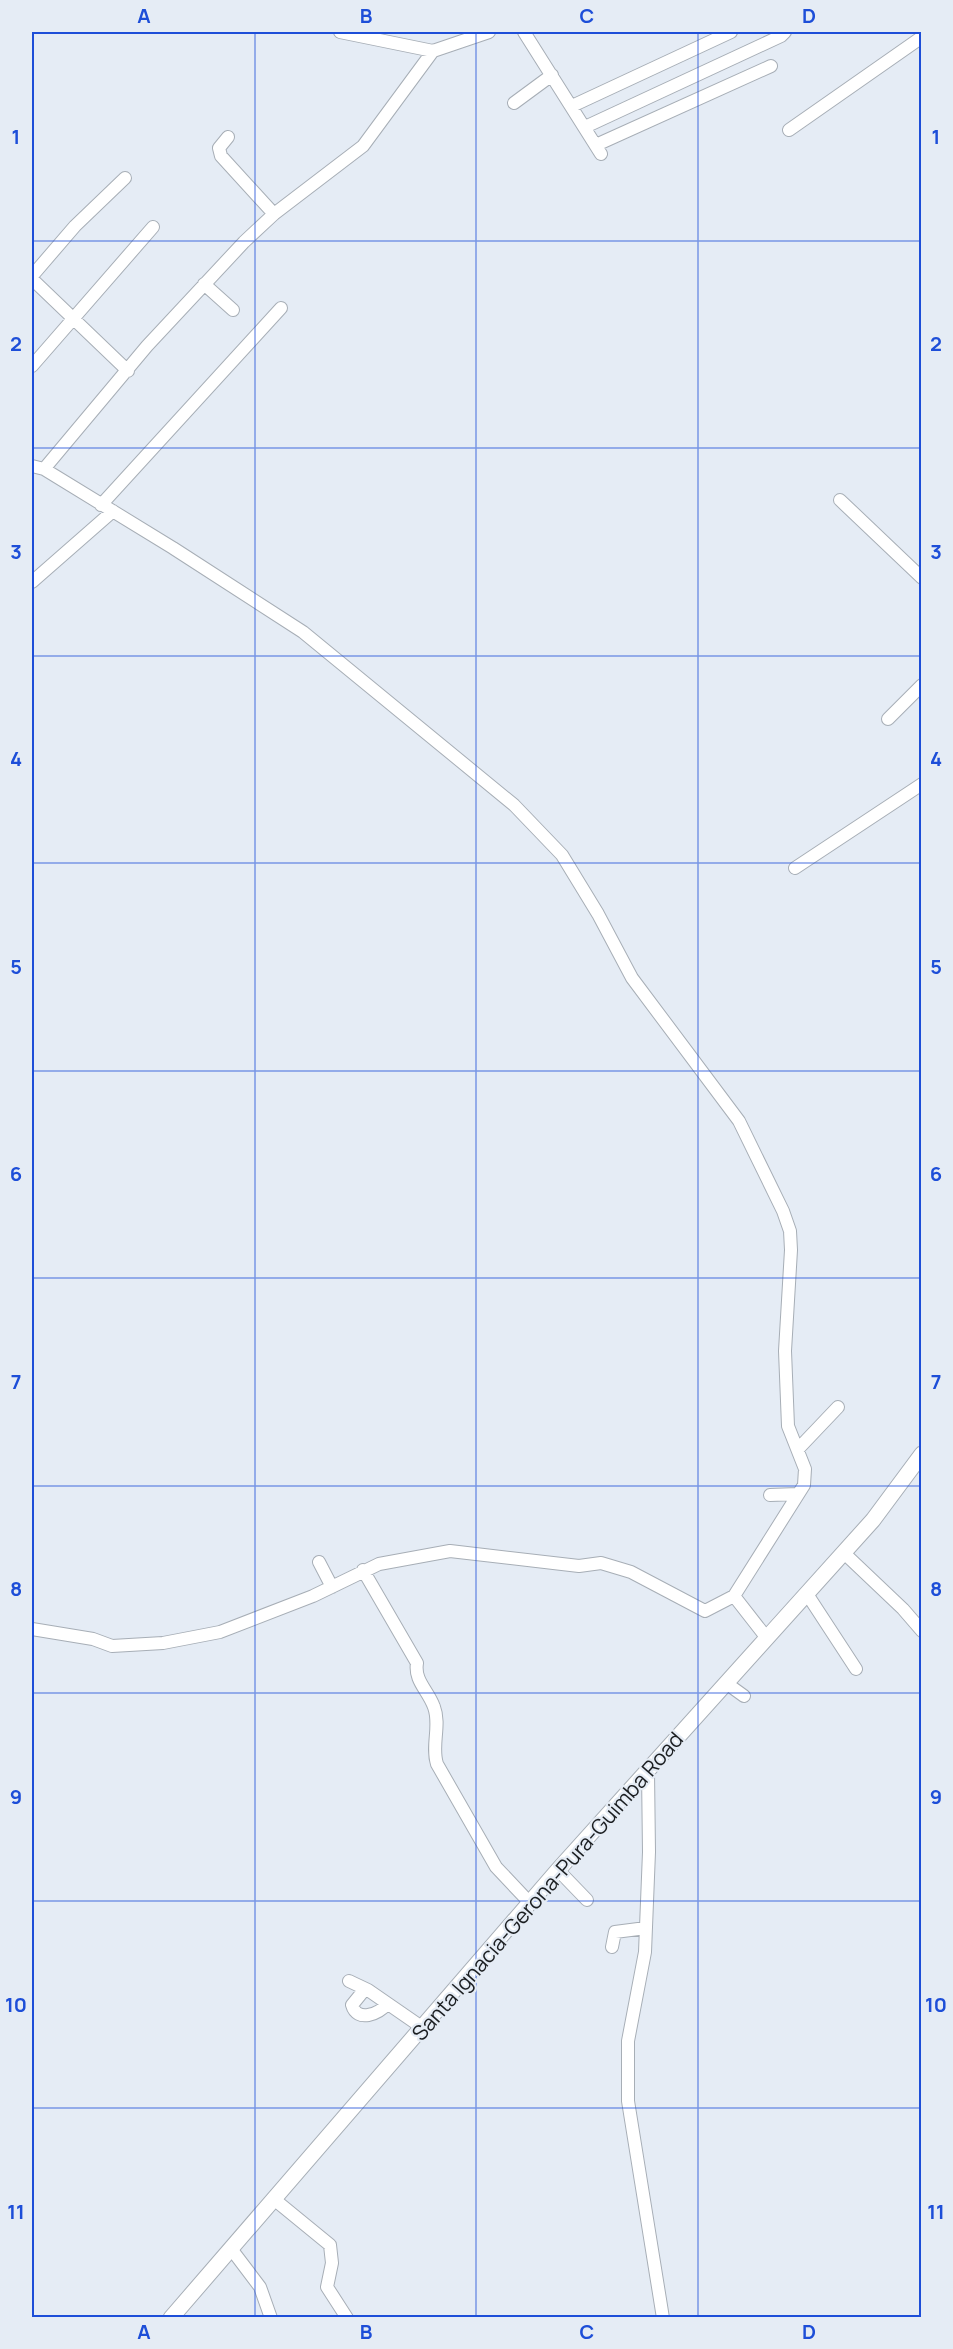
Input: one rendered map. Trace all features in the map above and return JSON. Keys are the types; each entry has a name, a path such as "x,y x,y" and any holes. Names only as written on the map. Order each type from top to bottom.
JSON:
{"main road":[{"name":"Santa Ignacia-Gerona-Pura-Guimba Road","path":"171,2318 558,1870 844,1553 881,1510 921,1454"}],"street":[{"path":"340,32 433,51"},
{"path":"32,1629 93,1639 112,1646 163,1643 220,1632 332,1587 379,1564 450,1551 579,1566 601,1563 631,1572 705,1611 734,1596 798,1494 805,1476 799,1448 788,1426 785,1351 791,1250 790,1231 783,1210 739,1120 632,978 598,914 561,855 514,806 303,632 113,511 38,468 129,371 204,284 274,214 363,146 433,51 463,36 489,32"},
{"path":"524,32 598,150 771,66"},
{"path":"572,106 731,32"},
{"path":"585,127 781,36 785,32"},
{"path":"789,130 921,37"},
{"path":"513,103 552,75"},
{"path":"228,137 220,145 221,156 274,214"},
{"path":"125,178 92,208 32,278 72,320 129,371"},
{"path":"32,366 153,227"},
{"path":"204,284 233,310"},
{"path":"101,505 281,308"},
{"path":"840,500 921,578"},
{"path":"32,582 113,511"},
{"path":"888,719 921,685"},
{"path":"795,868 921,784"},
{"path":"799,1448 838,1407"},
{"path":"770,1495 798,1494"},
{"path":"844,1553 903,1609 921,1632"},
{"path":"319,1562 332,1587"},
{"path":"363,1570 417,1663 415,1673 434,1707 436,1726 434,1756 437,1764 496,1867 530,1903"},
{"path":"807,1594 856,1670"},
{"path":"734,1596 766,1637"},
{"path":"726,1683 744,1696"},
{"path":"648,1772 650,1852 645,1952 628,2041 628,2101 663,2318"},
{"path":"558,1870 587,1900"},
{"path":"612,1947 615,1932 646,1928"},
{"path":"349,1982 365,1989 423,2028"},
{"path":"365,1989 352,2005 356,2012 365,2016 376,2014 387,2004"},
{"path":"275,2200 330,2245 332,2263 327,2287 347,2318"},
{"path":"232,2250 260,2287 271,2318"}]}
